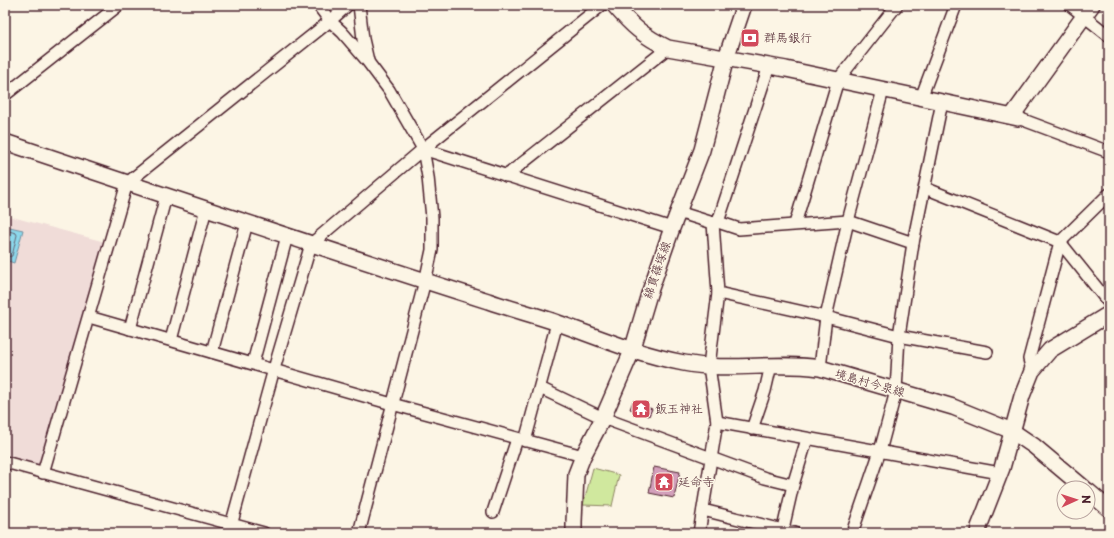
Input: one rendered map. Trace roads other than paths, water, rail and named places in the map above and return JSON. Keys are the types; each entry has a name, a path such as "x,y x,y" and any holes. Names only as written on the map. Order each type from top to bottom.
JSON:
{"street":[{"path":"5,95 118,5"},
{"path":"318,5 330,21 342,32 368,62 389,90 423,149 428,177 432,224 432,250 425,281 359,533"},
{"path":"43,473 127,183 348,5"},
{"path":"359,5 363,39 368,62"},
{"path":"230,528 274,369 311,244 423,149 602,5"},
{"path":"614,5 632,26 653,41 668,48 838,80 1015,117 1109,152"},
{"name":"綿貫篠塚線","path":"574,533 576,474 583,456 604,418 632,350 649,294 672,228 702,150 726,58 744,5"},
{"path":"795,224 838,80 897,5"},
{"path":"921,98 956,5"},
{"path":"1070,5 1088,10 1109,36"},
{"path":"1015,117 1088,10"},
{"path":"506,176 668,48"},
{"path":"700,533 717,422 709,366 718,293 716,223 768,69"},
{"path":"820,368 826,317 848,221 882,90"},
{"path":"852,533 880,451 896,391 900,336 913,243 942,102"},
{"name":"境島村今泉線","path":"5,142 311,244 557,323 632,350 684,363 709,366 771,365 820,368 953,407 1012,431 1034,446 1074,480"},
{"path":"423,149 672,228"},
{"path":"925,188 1060,242 1109,303"},
{"path":"1032,371 1029,359 1060,242 1109,194"},
{"path":"130,329 166,196"},
{"path":"171,340 206,209"},
{"path":"678,212 739,229 848,221 913,243"},
{"path":"212,352 247,223"},
{"path":"253,364 287,236"},
{"path":"718,293 826,317 900,336 987,352"},
{"path":"978,533 1000,473 1022,396 1032,371 1050,350 1109,314"},
{"path":"89,317 392,404 583,456"},
{"path":"493,512 540,388 557,323"},
{"path":"752,429 765,391 771,365"},
{"path":"540,388 604,418 765,478 793,485"},
{"path":"717,422 1000,473"},
{"path":"782,531 793,485 808,439"},
{"path":"5,462 230,528 264,533"},
{"path":"1096,498 1109,509"},
{"path":"703,510 782,531 795,533"}],"water":[{"path":"5,226 23,230 14,263 5,260"}],"place":[{"name":"群馬銀行","path":"750,38"},
{"name":"飯玉神社","path":"641,409"},
{"name":"延命寺","path":"664,482"}]}
